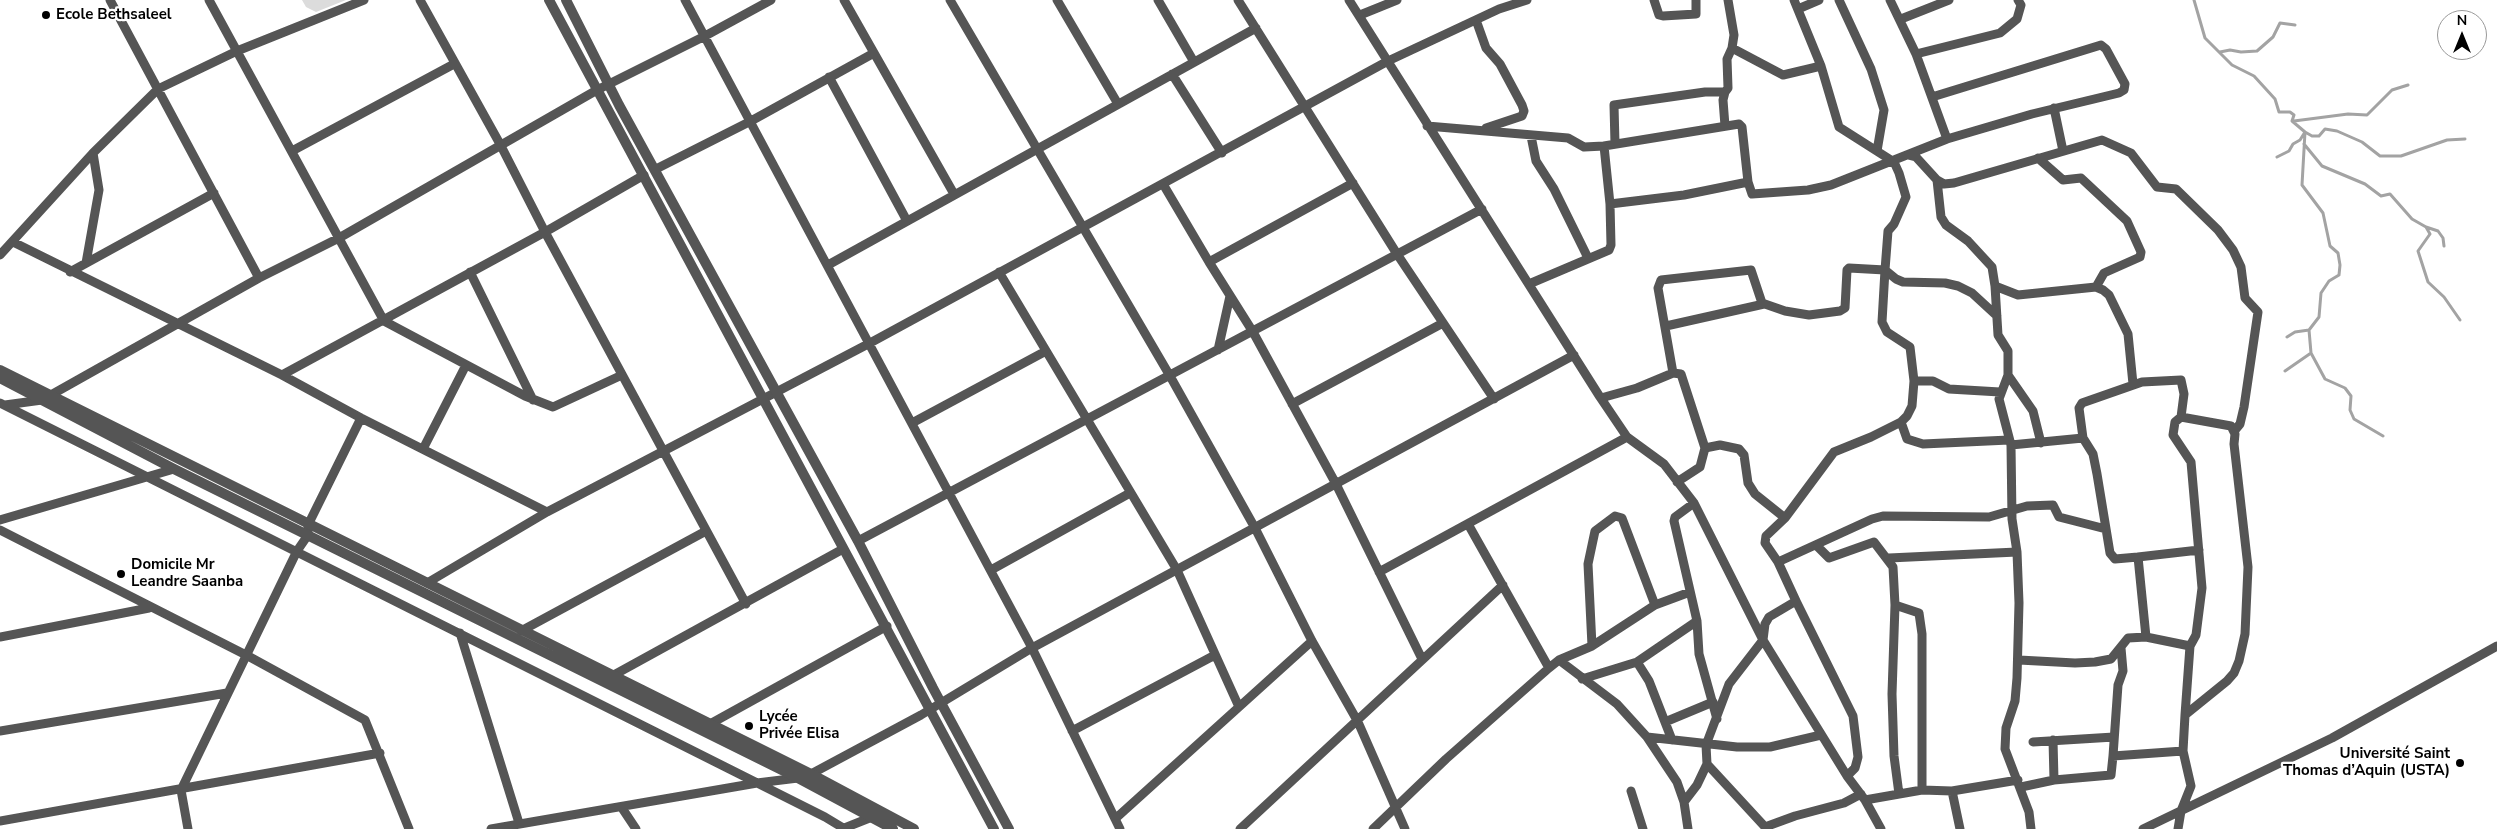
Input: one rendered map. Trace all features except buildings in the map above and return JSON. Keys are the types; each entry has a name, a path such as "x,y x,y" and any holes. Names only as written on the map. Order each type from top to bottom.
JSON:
{"street":[{"path":"110,0 259,278"},
{"path":"209,0 384,321 533,400 556,407 622,375"},
{"path":"0,255 93,153 158,89 236,51 364,0"},
{"path":"420,0 500,144 663,453 746,604"},
{"path":"550,0 843,549 887,626 929,709 994,829"},
{"path":"566,0 608,84 858,541 941,702 1010,829"},
{"path":"685,0 1032,648 1120,829"},
{"path":"2,405 47,398 259,278 338,238 597,90 705,36 771,0"},
{"path":"844,0 954,194"},
{"path":"950,0 1035,150 1170,376 1255,528 1312,640 1358,722 1405,829"},
{"path":"1057,0 1118,104"},
{"path":"1158,0 1194,62"},
{"path":"1238,0 1397,254 1494,399"},
{"path":"1349,0 1427,126 1627,437 1664,464 1694,503 1763,640 1847,776 1863,797 1881,829"},
{"path":"1360,15 1397,0"},
{"path":"427,583 547,512 663,453 870,343 1388,61 1476,20 1498,4 1527,0"},
{"path":"1654,0 1658,15 1663,16 1696,14 1696,0"},
{"path":"1725,126 1723,100 1724,92 1728,88 1728,59 1734,35 1728,0"},
{"path":"1794,0 1822,66 1839,126 1894,162 1906,197 1894,224 1888,231 1882,322 1887,332 1910,346 1914,381 1911,412 1901,422 1834,452 1785,518 1765,539 1853,716 1858,757 1855,768 1847,776"},
{"path":"1798,10 1819,0"},
{"path":"1839,0 1870,69 1884,110 1876,151"},
{"path":"1890,0 1901,19 1916,54 1947,139"},
{"path":"1901,19 1949,0"},
{"path":"1916,54 2000,33 2017,19 2022,5 2018,0"},
{"path":"1476,20 1486,48 1504,71 1524,112 1522,116 1480,130"},
{"path":"828,265 1256,28"},
{"path":"1427,126 1568,138 1584,147 1604,146 1739,124 1742,126 1748,182 1752,194 1808,190 1850,179 1947,139 2124,90 2124,80 2104,47 2096,47 1932,97"},
{"path":"1732,48 1783,76 1822,66"},
{"path":"656,169 750,121 874,53"},
{"path":"292,151 454,64"},
{"path":"1172,74 1222,153"},
{"path":"830,77 907,221"},
{"path":"1615,144 1614,105 1704,92 1724,92"},
{"path":"2054,108 2063,151"},
{"path":"1531,136 1536,161 1554,189 1588,258"},
{"path":"1908,154 1925,165 1944,184 1954,183 2102,140 2131,153 2154,186 2176,189 2218,230 2239,260 2245,298 2258,312 2252,340 2244,407 2240,424 2235,430 2234,444 2248,567 2245,634 2239,661 2234,673 2227,681 2184,715"},
{"path":"1529,284 1611,248 1610,204 1604,146"},
{"path":"86,263 99,190 93,153"},
{"path":"2038,158 2063,180 2081,178 2127,221 2134,236 2141,252 2140,257 2104,273 2096,287"},
{"path":"282,375 384,321 644,175"},
{"path":"1938,180 1941,217 1946,225 1968,241 1992,266 1998,335 2008,351 2008,374 2000,392 2001,409 2010,442 2012,510 2017,552 2019,660 2015,701 2006,728 2005,749 2029,812 2031,829"},
{"path":"1610,204 1684,195 1748,182"},
{"path":"1208,262 1352,183"},
{"path":"1163,184 1208,262 1253,332 1336,484 1422,660"},
{"path":"70,272 214,193"},
{"path":"858,541 950,494 1482,209"},
{"path":"13,242 70,272 282,375 360,418 547,512"},
{"path":"1666,326 1764,304 1799,314 1840,311 1846,305 1848,269 1885,270 1903,282 1945,283 1958,286 1972,293 1997,316"},
{"path":"1673,373 1658,288 1658,283 1661,280 1751,270 1764,304"},
{"path":"470,272 533,400"},
{"path":"999,272 1177,570 1239,707"},
{"path":"1995,286 2018,295 2096,287 2107,292 2128,334 2133,384"},
{"path":"1218,350 1230,296"},
{"path":"1292,404 1443,323"},
{"path":"912,423 1046,351"},
{"path":"491,829 622,808 757,783 798,778 811,774 929,709 1032,648 1574,355"},
{"path":"423,449 466,365"},
{"path":"0,370 174,469 427,583 811,774 914,829"},
{"path":"1601,398 1637,388 1673,373 1678,372 1682,376 1704,448 1700,467 1678,482"},
{"path":"2008,374 2033,411 2041,443"},
{"path":"0,378 47,398 798,778 893,829"},
{"path":"2178,829 2181,811 2191,786 2183,751 2184,715 2190,646 2196,635 2202,588 2199,550 2191,462 2173,435 2175,422 2181,417 2184,394 2181,380 2133,384 2082,403 2079,408 2083,438 2093,454 2112,556 2123,559 2199,550"},
{"path":"1914,381 1933,381 1949,389 2000,392"},
{"path":"2,405 460,633 757,783 843,829 872,817"},
{"path":"2181,417 2222,424 2235,430"},
{"path":"188,829 181,790 227,694 248,656 360,418"},
{"path":"1901,422 1907,439 1923,444 2041,443 2083,438"},
{"path":"1379,572 1627,437"},
{"path":"1704,448 1720,445 1739,449 1744,454 1748,483 1755,494 1785,518"},
{"path":"0,520 174,469"},
{"path":"990,570 1130,493"},
{"path":"1694,503 1675,517 1674,521 1697,621 1700,654 1718,719"},
{"path":"1778,562 1817,546 1872,519 1883,516 1989,517 2027,506 2053,505 2059,517 2106,529"},
{"path":"1592,646 1588,564 1595,531 1615,516 1622,518 1655,605"},
{"path":"1468,524 1549,668"},
{"path":"0,530 149,608 248,656 365,720 380,753 409,829"},
{"path":"522,631 706,531"},
{"path":"1817,546 1829,558 1874,542 1893,567 1895,605 1894,756 1898,794"},
{"path":"612,676 843,549"},
{"path":"1888,558 2017,552"},
{"path":"2138,557 2146,637"},
{"path":"1240,829 1503,586"},
{"path":"1373,829 1559,660 1592,646 1655,605 1690,592"},
{"path":"1684,802 1697,785 1707,764 1706,745 1718,719 1729,684 1763,640 1764,624 1769,617 1796,601"},
{"path":"1895,605 1919,613 1922,634 1922,790"},
{"path":"0,637 149,608"},
{"path":"1582,679 1637,662 1697,621"},
{"path":"710,724 887,626"},
{"path":"460,633 514,826"},
{"path":"2019,660 2075,663 2111,659 2128,638 2146,637 2190,646"},
{"path":"1115,819 1312,640"},
{"path":"2143,829 2332,738 2497,646"},
{"path":"1707,764 1766,828 1795,816 1863,797 1922,790 1952,791 2111,775 2118,685 2123,671 2121,648"},
{"path":"1072,732 1215,654"},
{"path":"1559,660 1617,704 1647,737 1676,782 1684,802 1688,829"},
{"path":"1637,662 1649,681 1672,740"},
{"path":"0,732 227,694"},
{"path":"1665,722 1713,702"},
{"path":"1647,737 1706,745 1770,747 1821,735"},
{"path":"2032,742 2114,737"},
{"path":"2053,740 2054,780"},
{"path":"2113,756 2183,751"},
{"path":"0,821 380,753"},
{"path":"1631,791 1643,829"},
{"path":"1952,791 1960,829"},
{"path":"622,808 636,829"}],"shaded area":[{"path":"302,0 346,0 316,12 306,7"}],"waterway":[{"path":"2194,0 2205,38 2232,65 2254,76 2275,99 2279,112 2290,112 2294,115 2292,121 2305,132 2302,185 2323,213 2330,246 2338,253 2340,265 2339,275 2329,281 2321,293 2319,317 2309,330 2311,353 2325,379 2345,388 2351,396 2350,410 2354,419 2383,436"},
{"path":"2220,52 2230,50 2241,52 2257,51 2273,37 2280,23 2295,25"},
{"path":"2294,121 2348,114 2367,115 2392,90 2408,85"},
{"path":"2277,157 2289,151 2305,132 2312,136 2319,136 2325,129 2337,131 2362,142 2380,156 2401,156 2447,140 2465,139"},
{"path":"2304,144 2322,166 2365,184 2381,196 2390,194 2412,219 2426,227 2430,234 2418,251 2428,282 2444,297 2460,320"},
{"path":"2426,227 2438,231 2443,238 2444,246"},
{"path":"2287,337 2295,332 2309,330"},
{"path":"2285,371 2311,353"}],"place":[{"name":"Ecole Bethsaleel","path":"46,15"},
{"name":"Domicile Mr Leandre Saanba","path":"121,574"},
{"name":"Lycée Privée Elisa","path":"749,726"},
{"name":"Université Saint Thomas d’Aquin (USTA)","path":"2460,763"}]}
